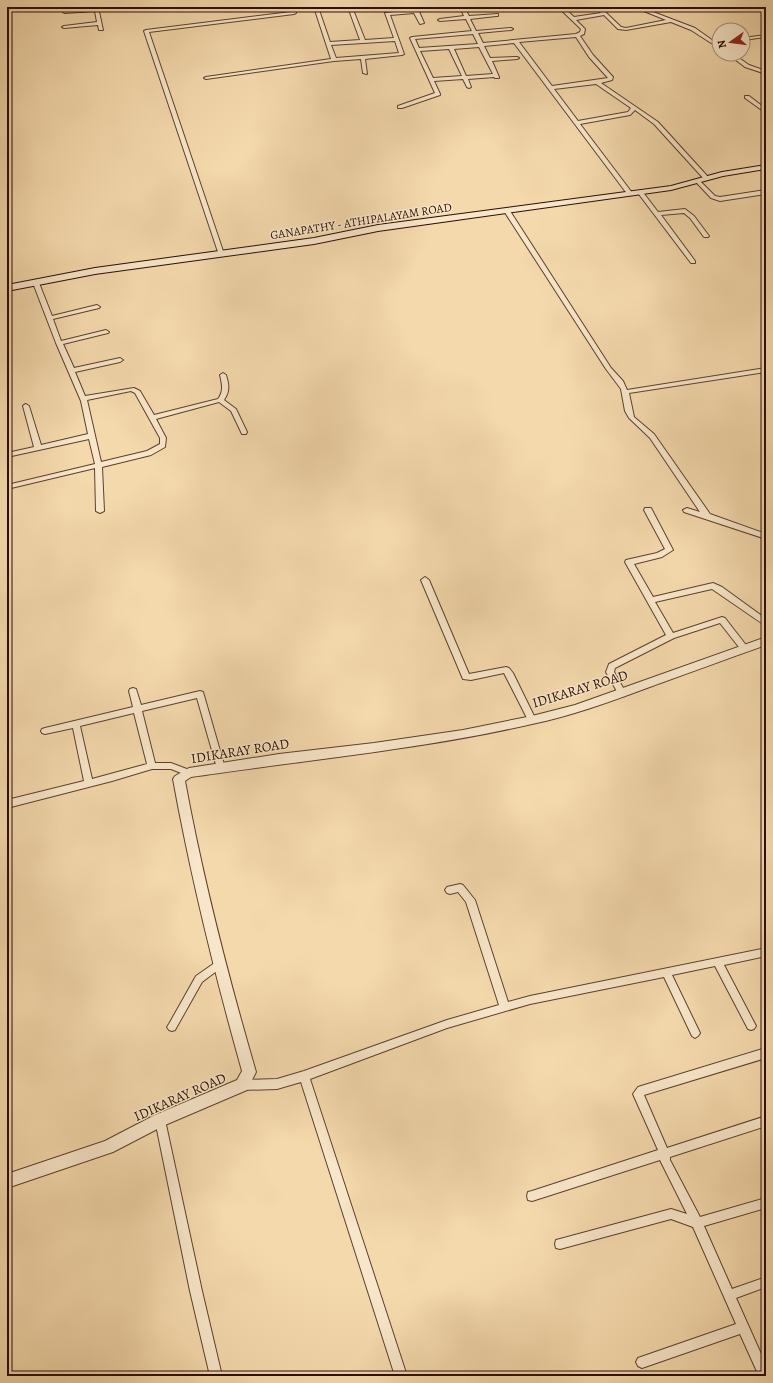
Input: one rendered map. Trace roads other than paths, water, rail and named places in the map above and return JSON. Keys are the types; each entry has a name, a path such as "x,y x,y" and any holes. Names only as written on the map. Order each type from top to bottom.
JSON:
{"main road":[{"name":"GANAPATHY - ATHIPALAYAM ROAD","path":"7,288 102,270 314,241 378,228 630,194 690,184 722,174 766,167"}],"street":[{"path":"221,254 146,31 294,13 292,7 302,7"},
{"path":"316,7 334,60"},
{"path":"350,7 363,42"},
{"path":"431,80 496,76 462,7"},
{"path":"417,50 516,42 577,35 582,33 583,29 560,7"},
{"path":"597,7 620,28 626,29 671,21"},
{"path":"636,7 693,29 711,40"},
{"path":"65,12 96,8 102,29"},
{"path":"206,78 334,60 402,54 388,14 415,9 422,22"},
{"path":"573,19 604,14"},
{"path":"440,20 496,15"},
{"path":"64,27 100,23"},
{"path":"400,107 438,94 412,38 474,31 511,29"},
{"path":"551,88 597,82 610,79 611,77 591,56 577,35"},
{"path":"751,39 766,36"},
{"path":"329,44 397,39"},
{"path":"516,42 630,194"},
{"path":"451,47 469,87"},
{"path":"363,58 365,73"},
{"path":"489,60 516,58"},
{"path":"741,62 747,66 766,73"},
{"path":"597,82 656,123 714,196 720,199 766,192"},
{"path":"747,97 766,111"},
{"path":"760,106 766,104"},
{"path":"577,123 630,113 634,108"},
{"path":"640,192 693,262"},
{"path":"507,211 609,369 619,380 625,392 627,407 632,418 636,424 646,429 652,436 707,516"},
{"path":"657,214 685,211 706,236"},
{"path":"36,283 83,400 98,464 100,511"},
{"path":"49,318 97,307"},
{"path":"59,343 106,332"},
{"path":"71,371 120,360"},
{"path":"625,392 766,370"},
{"path":"152,418 220,400 225,395 226,389 223,375"},
{"path":"7,487 149,452 163,445 163,438 141,396 132,389 83,400"},
{"path":"220,400 234,410 244,432"},
{"path":"26,406 38,448"},
{"path":"7,455 91,436"},
{"path":"648,510 669,550 659,555 629,562 651,600 663,625 671,636"},
{"path":"687,510 766,537"},
{"path":"425,580 466,677 506,670 509,673 532,720"},
{"path":"651,600 713,586 766,623"},
{"path":"622,693 610,672 612,666 671,636 722,620 745,649"},
{"name":"IDIKARAY ROAD","path":"7,1181 108,1147 160,1120 242,1085 249,1072 219,964 188,831 179,779 189,773 279,759 374,748 463,734 532,720 576,709 766,641"},
{"path":"133,691 152,766"},
{"path":"46,731 200,694 221,768"},
{"path":"76,724 88,784"},
{"path":"7,804 152,766 171,766 189,773"},
{"path":"450,890 460,888 470,900 504,1008"},
{"path":"242,1085 277,1084 304,1076 447,1024 530,1000 766,952"},
{"path":"718,962 751,1026"},
{"path":"172,1027 199,979 219,964"},
{"path":"666,972 694,1033"},
{"path":"765,1376 697,1223 665,1160 665,1154 638,1094 642,1090 766,1053"},
{"path":"304,1076 401,1376"},
{"path":"160,1120 196,1291 216,1376"},
{"path":"532,1196 766,1121"},
{"path":"560,1244 671,1214 697,1223 766,1203"},
{"path":"729,1295 766,1282"},
{"path":"642,1362 743,1326"}]}
